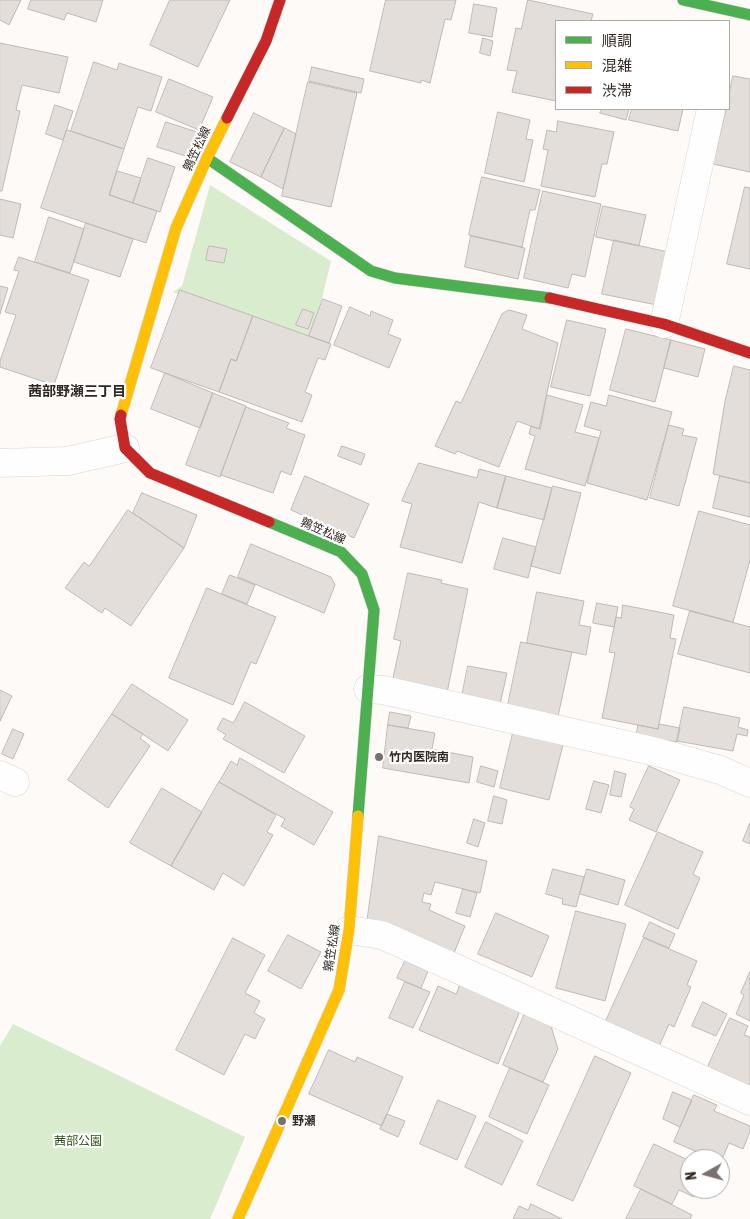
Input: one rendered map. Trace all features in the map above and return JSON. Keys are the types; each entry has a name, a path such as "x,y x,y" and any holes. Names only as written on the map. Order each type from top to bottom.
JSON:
{"main road":[{"name":"鶉笠松線","path":"238,1219 339,990 349,930 374,610 362,574 341,552 150,473 126,448 120,419 176,228 207,158 266,41 280,0"},
{"path":"683,0 736,13"},
{"path":"207,158 371,271 395,278 540,296 664,324 750,353"}],"street":[{"path":"664,324 711,110"},
{"path":"0,462 68,461 126,448"},
{"path":"368,689 383,690 657,752 720,770 750,782"},
{"path":"349,930 382,935 750,1102"}],"green space":[{"path":"210,185 331,261 310,348 173,292 182,286"},
{"name":"茜部公園","path":"13,1024 245,1137 210,1219 0,1219 0,1046"}],"building":[{"path":"0,0 21,0 9,25 0,20"},
{"path":"31,0 103,0 96,22 67,13 64,20 28,9"},
{"path":"170,0 230,0 198,67 150,45"},
{"path":"386,0 456,0 451,20 445,19 430,83 421,80 421,83 370,71"},
{"path":"528,0 593,14 591,20 555,20 555,101 512,92 517,71 507,70 516,28 521,29"},
{"path":"474,4 497,8 492,37 469,33"},
{"path":"483,38 493,41 490,56 480,53"},
{"path":"0,43 68,57 59,93 22,85 16,110 20,111 2,191 0,191"},
{"path":"94,62 117,70 119,63 162,77 151,111 138,107 124,149 71,131"},
{"path":"312,67 364,79 361,93 309,81"},
{"path":"733,76 750,79 750,172 713,164 726,110 730,110 730,90"},
{"path":"169,79 213,97 199,130 156,112"},
{"path":"308,82 357,93 331,207 282,196"},
{"path":"55,105 73,111 63,140 46,134"},
{"path":"602,110 629,110 626,120 600,113"},
{"path":"632,110 683,110 678,131 629,120"},
{"path":"498,112 530,120 526,139 533,140 524,182 485,173"},
{"path":"254,113 284,128 261,177 230,162"},
{"path":"558,121 614,132 607,164 602,164 595,197 541,186 548,150 543,149 547,130 556,132"},
{"path":"166,122 197,132 189,157 157,147"},
{"path":"285,128 296,134 283,189 261,177"},
{"path":"67,130 124,149 109,195 157,211 146,243 41,208"},
{"path":"148,158 175,167 160,212 133,203"},
{"path":"117,171 141,178 133,203 110,195"},
{"path":"482,177 540,190 535,210 530,210 522,247 469,235"},
{"path":"745,187 750,188 750,269 727,264"},
{"path":"543,191 601,204 585,277 572,274 568,288 524,278"},
{"path":"0,199 21,204 13,238 0,235"},
{"path":"603,206 646,215 639,246 596,237"},
{"path":"49,217 84,229 70,273 35,262"},
{"path":"86,223 133,239 120,277 74,262"},
{"path":"471,236 525,248 518,279 465,267"},
{"path":"614,240 668,252 657,305 602,294"},
{"path":"209,246 227,249 224,263 206,260"},
{"path":"19,257 89,280 54,385 0,367 0,361 16,315 5,312 19,271 14,270"},
{"path":"0,286 8,288 0,314"},
{"path":"180,290 253,316 236,361 231,359 219,392 151,368"},
{"path":"323,299 342,306 329,343 309,336"},
{"path":"350,307 370,316 371,311 393,320 388,334 401,339 389,368 334,345"},
{"path":"303,309 314,313 308,329 296,325"},
{"path":"509,310 527,315 522,329 558,343 539,429 517,421 499,467 457,451 455,454 435,446 456,401 461,403 502,314"},
{"path":"253,316 331,344 325,360 318,358 305,392 312,395 302,422 219,392 231,359 236,361"},
{"path":"567,320 606,329 590,396 551,387"},
{"path":"626,329 671,340 655,402 610,390"},
{"path":"671,340 705,349 698,377 664,368"},
{"path":"734,366 750,370 750,483 713,474 725,401"},
{"path":"165,373 213,393 200,428 151,409"},
{"path":"213,393 246,406 220,477 186,465"},
{"path":"547,395 583,405 575,432 599,438 585,486 525,469 535,436 529,434 531,426 540,429"},
{"path":"609,395 672,412 647,500 587,483 601,431 584,426 591,402 606,406"},
{"path":"246,407 289,423 286,428 305,435 291,475 281,471 273,493 221,475"},
{"path":"669,425 684,429 682,435 697,438 679,506 650,498"},
{"path":"342,446 365,454 361,465 338,456"},
{"path":"419,463 477,478 479,469 506,476 497,508 479,502 462,563 400,547 412,504 402,501"},
{"path":"305,476 369,504 354,538 291,510"},
{"path":"506,476 552,488 544,520 497,508"},
{"path":"720,476 750,483 750,517 713,508"},
{"path":"553,486 581,493 560,574 531,566"},
{"path":"142,493 197,515 184,548 133,513"},
{"path":"128,510 184,548 131,626 105,608 102,613 65,588 84,562 89,566"},
{"path":"699,511 750,525 750,560 733,622 673,606"},
{"path":"503,538 536,547 528,578 494,569"},
{"path":"251,544 331,577 335,585 324,613 238,577"},
{"path":"408,573 442,580 441,583 468,589 446,698 391,687 401,641 394,639"},
{"path":"230,575 255,585 247,604 222,594"},
{"path":"207,588 276,617 256,664 251,662 233,705 169,678"},
{"path":"537,592 584,601 579,625 591,627 586,655 527,643"},
{"path":"597,603 618,607 614,627 593,623"},
{"path":"623,605 674,615 670,638 676,639 658,729 602,718 615,653 609,652 616,617 621,618"},
{"path":"690,611 750,627 750,673 678,654"},
{"path":"521,642 572,652 557,721 507,710"},
{"path":"468,666 507,673 499,709 461,701"},
{"path":"132,684 188,720 168,751 112,714"},
{"path":"0,690 12,696 0,721"},
{"path":"245,702 305,736 284,773 223,739 226,735 217,729 223,718 233,723"},
{"path":"684,707 740,718 738,727 748,730 747,736 737,734 733,751 677,741"},
{"path":"390,712 411,716 408,728 388,725"},
{"path":"112,714 143,734 140,738 150,746 108,808 68,780"},
{"path":"659,724 680,728 677,742 636,735 638,725 658,729"},
{"path":"388,725 435,733 432,749 473,757 469,783 383,768"},
{"path":"13,729 24,734 13,759 2,754"},
{"path":"513,733 563,745 549,800 500,788"},
{"path":"240,758 333,812 314,845 281,826 285,819 219,782 231,761 237,765"},
{"path":"481,766 498,771 494,787 477,782"},
{"path":"649,766 680,780 656,832 629,820 634,809 630,807"},
{"path":"615,771 626,774 621,797 610,795"},
{"path":"594,781 609,785 601,813 586,809"},
{"path":"219,782 276,815 267,832 273,835 244,886 223,873 214,890 171,866"},
{"path":"162,788 202,812 171,866 130,843"},
{"path":"494,796 507,800 502,824 488,821"},
{"path":"474,819 485,823 478,847 467,843"},
{"path":"750,823 750,844 743,841"},
{"path":"658,832 703,852 693,874 700,878 678,929 625,905"},
{"path":"379,836 487,861 480,893 435,882 431,895 424,893 422,902 431,904 429,910 465,926 452,958 367,923"},
{"path":"553,869 584,877 576,907 562,904 563,899 546,894"},
{"path":"587,869 625,880 618,905 580,894"},
{"path":"463,889 477,893 470,917 456,913"},
{"path":"576,911 626,924 605,1001 556,988"},
{"path":"496,913 549,936 532,977 478,954"},
{"path":"650,922 675,934 669,948 643,937"},
{"path":"288,935 321,952 301,989 268,971"},
{"path":"233,938 265,955 245,993 260,1001 254,1013 265,1019 255,1039 245,1034 224,1075 176,1050"},
{"path":"644,938 697,961 687,985 691,987 674,1027 669,1024 658,1049 604,1025"},
{"path":"405,961 428,971 421,988 397,978"},
{"path":"750,972 750,1021 736,1014 744,995 741,993"},
{"path":"405,982 430,992 413,1028 389,1018"},
{"path":"460,985 520,1011 498,1064 419,1030 438,986 456,994"},
{"path":"703,1002 727,1014 716,1036 692,1026"},
{"path":"525,1013 550,1023 558,1049 543,1082 503,1065"},
{"path":"730,1018 748,1026 744,1035 750,1037 750,1091 706,1071"},
{"path":"329,1050 355,1062 357,1057 403,1077 382,1126 309,1094"},
{"path":"595,1056 631,1073 573,1201 537,1185"},
{"path":"510,1068 549,1085 527,1134 489,1117"},
{"path":"673,1092 692,1100 680,1127 663,1119"},
{"path":"694,1095 717,1105 714,1111 750,1126 750,1132 743,1149 729,1143 726,1149 690,1149 674,1142"},
{"path":"438,1100 476,1116 457,1160 420,1144"},
{"path":"387,1114 405,1121 398,1137 380,1129"},
{"path":"486,1122 523,1141 502,1185 465,1167"},
{"path":"654,1144 680,1156 680,1190 672,1204 634,1186"},
{"path":"641,1189 692,1215 690,1219 626,1219"},
{"path":"531,1204 562,1219 513,1219 519,1206 528,1210"}],"traffic: fast":[{"path":"683,0 750,15"},
{"path":"207,158 371,271 395,278 550,298"},
{"path":"269,522 341,552 362,574 374,610 358,816"}],"traffic: slow":[{"path":"121,415 176,228 227,118"},
{"path":"238,1219 339,990 349,930 358,816"}],"traffic: jam":[{"path":"227,118 266,41 280,0"},
{"path":"550,298 664,324 750,353"},
{"path":"121,415 125,448 150,473 269,522"}],"place":[{"name":"竹内医院南","path":"379,757"},
{"name":"野瀬","path":"282,1121"}],"district":[{"name":"茜部野瀬三丁目","path":"77,392"}]}
